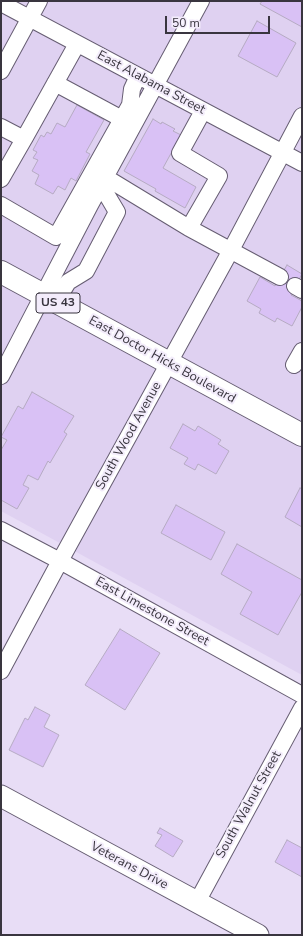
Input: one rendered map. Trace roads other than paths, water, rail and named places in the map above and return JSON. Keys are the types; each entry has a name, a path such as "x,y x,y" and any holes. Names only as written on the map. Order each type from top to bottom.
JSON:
{"highway":[{"name":"East Doctor Hicks Boulevard","path":"1,272 302,435"}],"main road":[{"name":"Veterans Drive","path":"1,796 258,935"}],"street":[{"path":"1,71 39,1"},
{"path":"1,376 50,299 103,181 201,1"},
{"name":"East Alabama Street","path":"1,4 302,163"},
{"path":"1,179 77,44"},
{"path":"1,205 56,237 130,105 132,88 138,76"},
{"path":"55,83 122,119"},
{"path":"189,228 219,176 180,153 203,111"},
{"name":"South Wood Avenue","path":"1,671 231,250 302,116"},
{"path":"1,127 24,139"},
{"path":"103,181 280,277"},
{"path":"50,299 68,282 86,271 117,212 103,181"},
{"name":"East Limestone Street","path":"1,530 302,695"},
{"name":"South Walnut Street","path":"197,902 302,708"}]}
